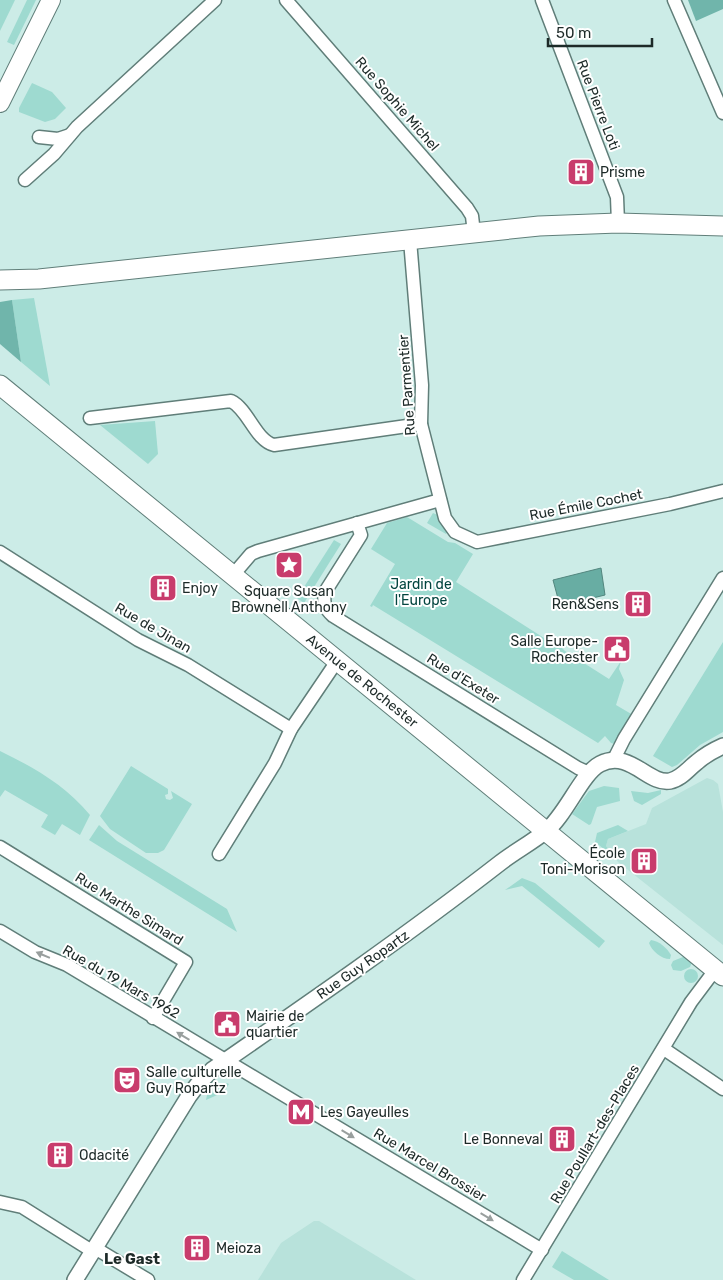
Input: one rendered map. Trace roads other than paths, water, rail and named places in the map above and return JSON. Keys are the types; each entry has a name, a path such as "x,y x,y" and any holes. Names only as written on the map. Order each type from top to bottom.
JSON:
{"main road":[{"path":"0,104 51,0"},
{"path":"0,280 39,279 539,226 618,223 723,226"},
{"path":"0,287 39,279"},
{"name":"Avenue de Rochester","path":"0,385 719,973"}],"street":[{"path":"25,180 54,154 70,135 215,0"},
{"name":"Rue Sophie Michel","path":"286,0 467,208 472,216 474,233"},
{"name":"Rue Pierre Loti","path":"542,0 617,197 618,223"},
{"path":"674,0 723,113"},
{"path":"39,137 58,139 70,135"},
{"name":"Rue Parmentier","path":"410,240 422,385 421,424 445,518 455,532"},
{"path":"90,418 231,401 239,405 264,439 270,444 421,424"},
{"name":"Rue Émile Cochet","path":"455,532 478,542 670,504 723,491"},
{"path":"233,575 251,554 297,539 440,500"},
{"name":"Rue d'Exeter","path":"357,523 361,535 325,592 325,606 333,616 589,773"},
{"name":"Rue de Jinan","path":"0,552 138,640 188,665 291,729"},
{"path":"613,761 628,732 723,578"},
{"path":"219,854 275,763 291,729 337,661"},
{"path":"589,773 600,764 613,761 632,765 658,780 671,781 681,776 713,750 723,746"},
{"name":"Rue Guy Ropartz","path":"75,1280 189,1096 204,1077 376,957 500,863 546,832 563,814 589,773"},
{"name":"Rue Marthe Simard","path":"0,847 186,962 153,1018"},
{"name":"Rue du 19 Mars 1962","path":"0,930 36,952 67,965 225,1061"},
{"name":"Rue Poullart-des-Places","path":"523,1280 691,1002 719,973"},
{"path":"664,1049 723,1089"},
{"name":"Rue Marcel Brossier","path":"225,1061 542,1250"},
{"path":"0,1202 22,1207 148,1280"}],"place":[{"name":"Prisme","path":"581,172"},
{"name":"Square Susan Brownell Anthony","path":"289,565"},
{"name":"Enjoy","path":"163,588"},
{"name":"Ren&Sens","path":"638,604"},
{"name":"Salle Europe- Rochester","path":"617,649"},
{"name":"École Toni-Morison","path":"644,861"},
{"name":"Mairie de quartier","path":"227,1024"},
{"name":"Salle culturelle Guy Ropartz","path":"127,1080"},
{"name":"Les Gayeulles","path":"301,1112"},
{"name":"Le Bonneval","path":"562,1139"},
{"name":"Odacité","path":"60,1155"},
{"name":"Meioza","path":"197,1248"}],"district":[{"name":"Le Gast","path":"132,1259"}],"park label":[{"name":"Jardin de l'Europe","path":"421,592"}]}
